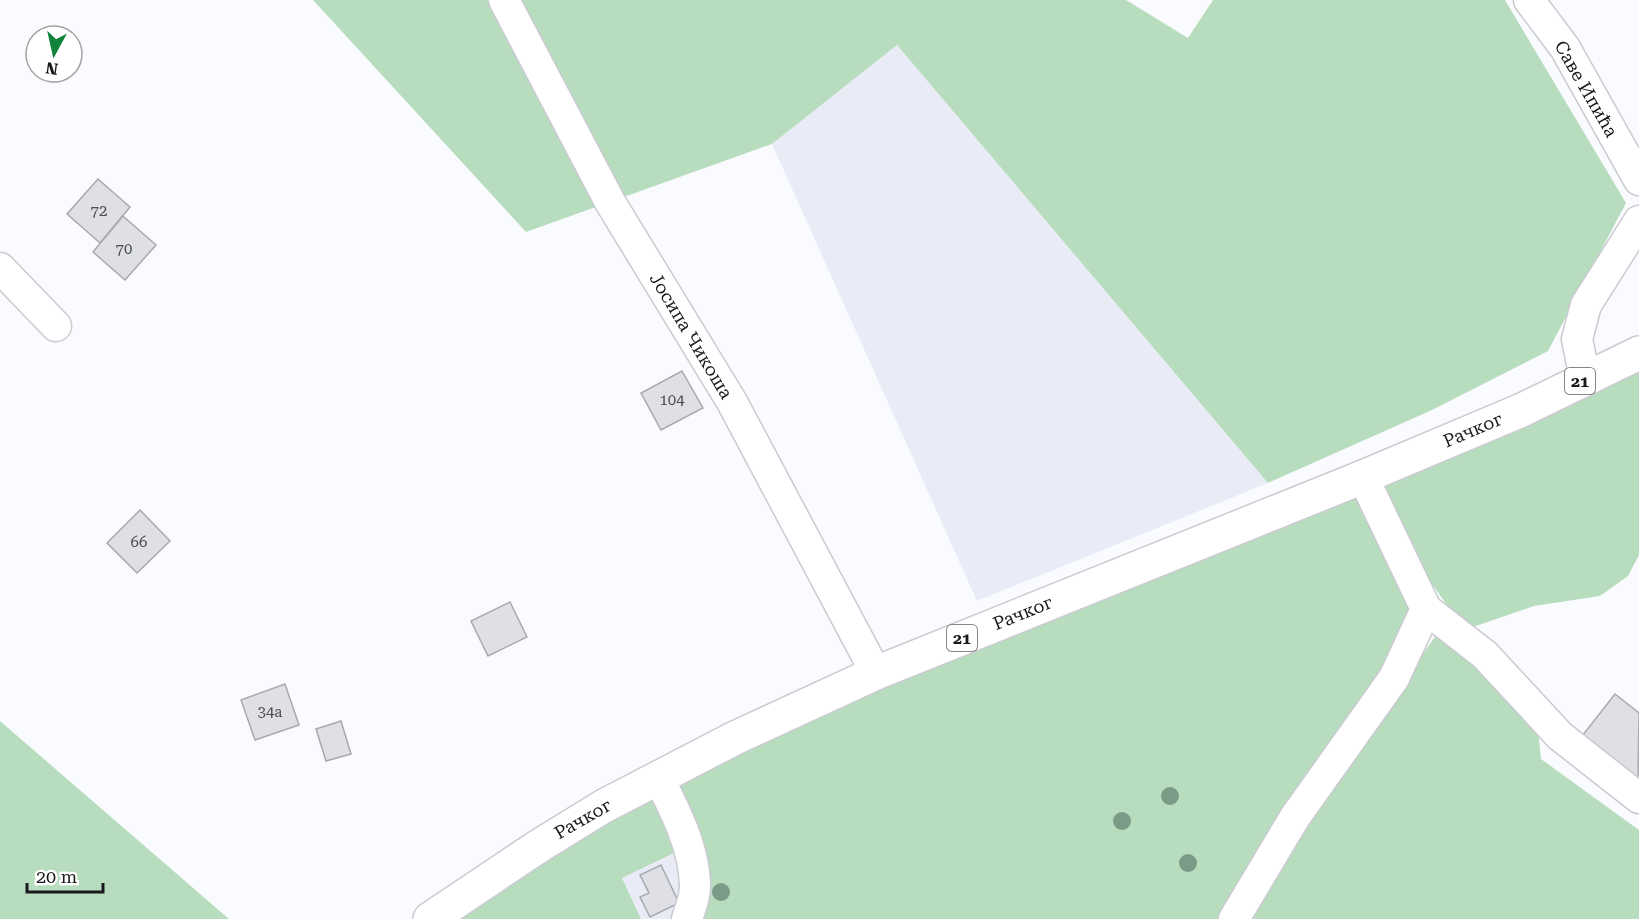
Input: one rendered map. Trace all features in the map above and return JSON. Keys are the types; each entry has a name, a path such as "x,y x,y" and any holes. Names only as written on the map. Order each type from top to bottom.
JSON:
{"main road":[{"name":"Рачког","path":"430,919 538,846 604,806 735,738 876,673 1363,477 1522,410 1639,353"}],"street":[{"name":"Јосипа Чикоша","path":"504,0 610,202 732,402 876,673"},
{"name":"Саве Ипића","path":"1529,0 1565,48 1639,180"},
{"path":"1585,379 1577,339 1586,305 1639,220"},
{"path":"0,268 56,326"},
{"path":"1363,477 1426,609 1485,655 1560,736 1639,798"},
{"path":"1234,919 1295,817 1394,678 1426,609"},
{"path":"658,777 673,805 693,862 695,890 687,919"}],"shaded area":[{"path":"897,45 1268,483 977,601 772,144"},
{"path":"686,801 708,863 710,894 704,919 641,919 622,878 674,853 659,811"}],"green space":[{"path":"313,0 1126,0 1188,38 1213,0 1505,0 1626,203 1548,351 1432,410 1268,483 897,45 772,144 526,232"},
{"path":"1639,364 1639,555 1628,576 1600,596 1534,606 1470,628 1447,605 1421,569 1379,479"},
{"path":"1356,490 1424,617 1221,919 704,919 710,895 708,864 694,821 676,782 725,755"},
{"path":"1439,631 1538,730 1541,759 1639,830 1639,919 1245,919 1301,825"},
{"path":"0,721 229,919 0,919"},
{"path":"652,795 674,853 622,878 641,919 454,919 526,867"}],"building":[{"path":"98,179 130,207 100,243 67,214"},
{"path":"123,216 156,245 125,280 93,252"},
{"path":"682,371 703,408 661,430 641,393"},
{"path":"140,510 170,541 137,573 107,543"},
{"path":"510,602 527,637 488,656 471,621"},
{"path":"285,684 299,725 255,740 241,700"},
{"path":"1615,694 1639,713 1638,780 1582,736"},
{"path":"341,721 351,754 326,761 316,729"},
{"path":"661,865 679,903 650,917 640,897 649,893 640,875"}]}
